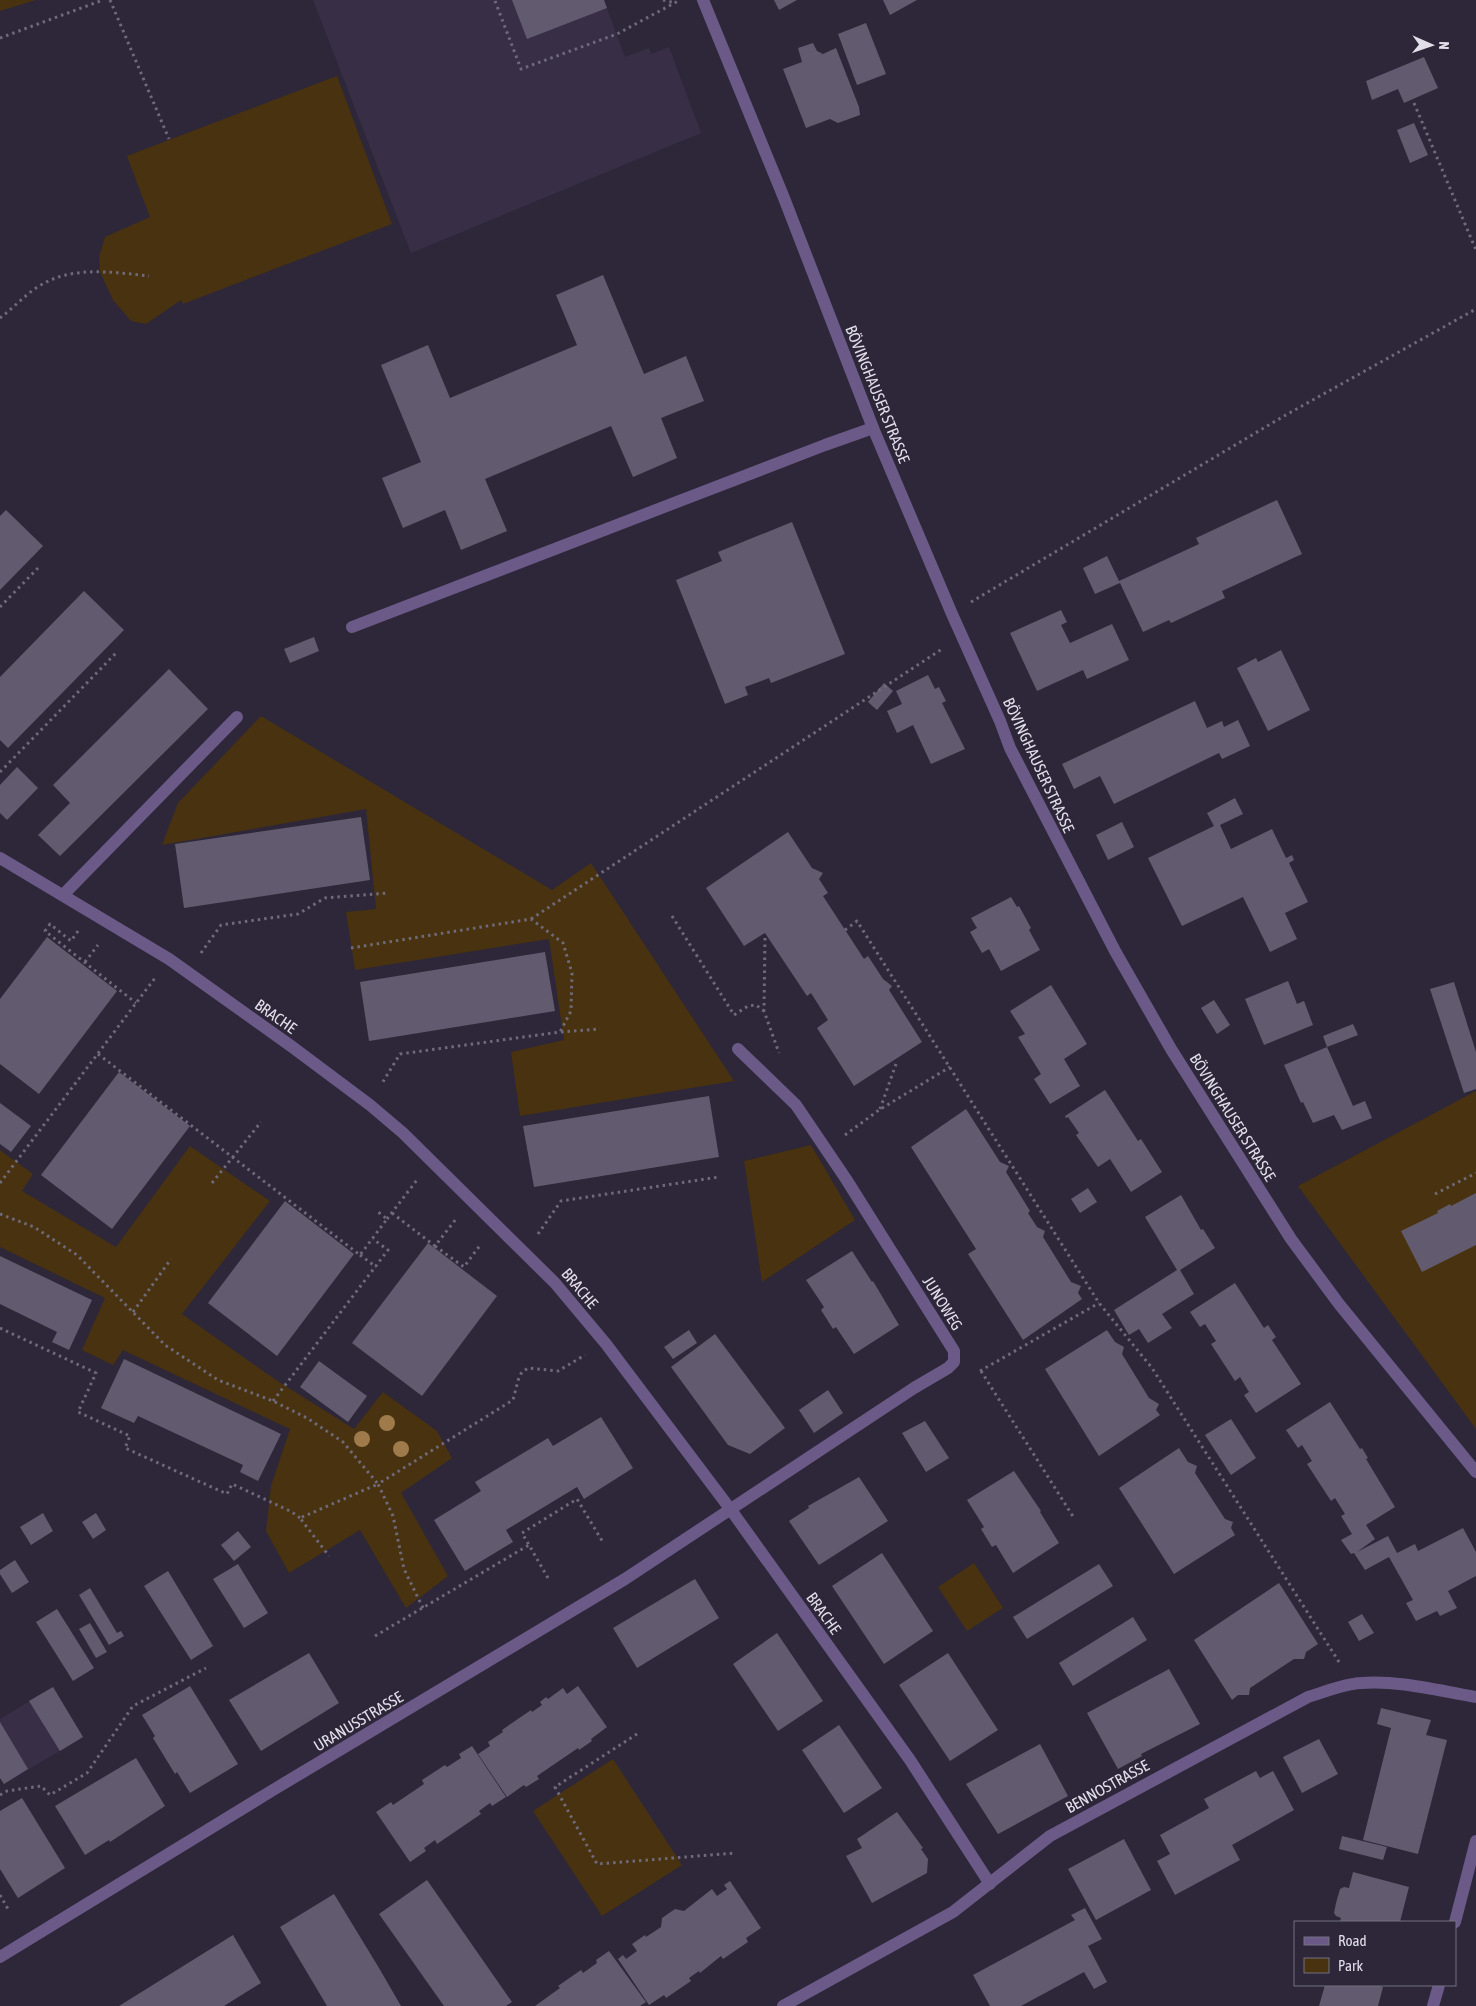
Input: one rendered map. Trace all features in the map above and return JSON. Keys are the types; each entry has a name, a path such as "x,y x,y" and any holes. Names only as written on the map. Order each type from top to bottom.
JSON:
{"street":[{"name":"BÖVINGHAUSER STRASSE","path":"703,0 784,198 873,428 1010,748 1044,818 1115,951 1171,1049 1291,1239 1339,1304 1476,1472"},
{"path":"352,627 873,428"},
{"path":"63,895 237,717"},
{"name":"BRACHE","path":"0,858 169,959 370,1105 409,1139 555,1283 606,1344 731,1510 910,1760 990,1884"},
{"name":"JUNOWEG","path":"738,1049 796,1105 826,1148 954,1351 954,1362"},
{"path":"731,1510 914,1388 948,1368 954,1362"},
{"name":"URANUSSTRASSE","path":"0,1957 238,1811 555,1622 731,1510"},
{"name":"BENNOSTRASSE","path":"783,2006 953,1912 1050,1836 1308,1697 1361,1683 1401,1684 1476,1697"},
{"path":"1455,1921 1476,1841"},
{"path":"1433,2006 1439,1986"}],"path":[{"path":"0,38 103,0"},
{"path":"110,0 169,139"},
{"path":"663,0 675,3"},
{"path":"495,1 521,69 617,34 680,0"},
{"path":"1414,103 1476,250"},
{"path":"0,318 36,288 57,276 84,272 109,272 148,276"},
{"path":"952,614 1284,416 1476,309"},
{"path":"0,607 39,567"},
{"path":"351,948 531,918 962,636"},
{"path":"0,772 118,651"},
{"path":"188,972 221,925 298,914 325,898 388,893"},
{"path":"672,916 734,1015 748,1006 756,1005 764,1011"},
{"path":"531,918 563,943 572,973 571,1011 560,1032"},
{"path":"845,930 857,921 1100,1303 1152,1368 1339,1660 1344,1686"},
{"path":"82,926 71,941 50,924 45,930 136,1003"},
{"path":"765,938 764,1011 780,1058"},
{"path":"85,962 103,940"},
{"path":"0,1183 169,959"},
{"path":"370,1105 400,1054 560,1032 600,1029"},
{"path":"98,1054 376,1267"},
{"path":"879,1110 896,1064"},
{"path":"826,1148 879,1110 950,1067"},
{"path":"212,1183 261,1122"},
{"path":"1435,1194 1476,1173"},
{"path":"537,1235 561,1201 719,1177"},
{"path":"360,1255 419,1178"},
{"path":"377,1211 387,1219"},
{"path":"392,1213 464,1267 484,1240"},
{"path":"0,1214 34,1227 77,1255 165,1345 218,1380 273,1401 307,1418 343,1442 378,1484 393,1516 404,1569 423,1608"},
{"path":"436,1246 458,1216"},
{"path":"273,1401 388,1250 373,1238"},
{"path":"133,1312 171,1259"},
{"path":"980,1371 1100,1303"},
{"path":"0,1328 96,1373 78,1412 130,1436 125,1448 227,1494 232,1484 300,1518 329,1556"},
{"path":"300,1518 378,1484 513,1400 519,1377 528,1368 558,1371 590,1352"},
{"path":"954,1362 980,1371 1074,1518"},
{"path":"548,1578 522,1533 577,1500 604,1544"},
{"path":"376,1636 529,1545"},
{"path":"0,1795 7,1790 41,1786 50,1795 87,1772 132,1706 206,1668"},
{"path":"637,1734 555,1787 597,1864 736,1853"},
{"path":"0,1895 8,1909"}],"shaded area":[{"path":"313,0 604,0 625,57 649,48 651,54 669,47 701,133 411,253"},
{"path":"53,1687 83,1737 4,1784 0,1778 0,1719"}],"green space":[{"path":"0,0 36,0 0,11"},
{"path":"337,76 392,224 183,304 181,300 146,324 131,321 113,300 100,272 99,257 105,237 150,217 127,156"},
{"path":"261,716 552,890 591,863 734,1081 520,1116 511,1052 564,1040 549,939 355,970 346,912 376,909 366,809 162,845 178,803"},
{"path":"1476,1091 1476,1429 1298,1186"},
{"path":"811,1145 855,1220 762,1282 744,1161"},
{"path":"190,1146 270,1201 182,1314 276,1380 354,1429 383,1392 437,1431 452,1458 401,1493 448,1576 406,1608 360,1530 289,1573 266,1531 271,1486 290,1429 123,1350 113,1365 82,1350 105,1298 0,1247 0,1150 33,1174 22,1191 116,1247"},
{"path":"974,1563 1003,1608 967,1631 938,1587"},
{"path":"613,1759 682,1865 602,1916 533,1811"}],"building":[{"path":"512,0 604,0 607,8 527,39"},
{"path":"774,0 797,0 779,10"},
{"path":"883,0 917,0 890,15"},
{"path":"866,23 886,74 857,85 838,34"},
{"path":"813,43 817,51 823,54 836,48 859,107 860,115 838,123 830,119 806,128 783,69 802,62 798,48"},
{"path":"1424,57 1438,88 1404,103 1398,89 1372,100 1366,81"},
{"path":"1414,123 1428,155 1410,163 1397,130"},
{"path":"603,275 644,374 686,356 704,401 661,418 677,458 633,477 611,426 485,479 507,531 461,550 445,510 403,528 382,478 421,462 381,365 428,345 450,398 577,345 556,295"},
{"path":"1277,500 1302,554 1222,591 1225,598 1171,623 1169,620 1143,632 1120,583 1095,594 1083,568 1107,556 1119,581 1199,544 1196,538"},
{"path":"6,510 43,546 0,590 0,516"},
{"path":"792,522 845,654 771,683 769,678 745,687 748,695 725,704 676,580 722,561 718,552"},
{"path":"84,591 124,630 8,748 0,740 0,677"},
{"path":"1061,610 1067,622 1061,625 1070,643 1112,624 1129,660 1087,679 1083,670 1037,691 1010,633"},
{"path":"314,637 319,651 290,663 284,649"},
{"path":"1281,650 1310,710 1268,731 1237,668 1256,658 1258,662"},
{"path":"169,669 208,709 60,856 38,835 70,803 53,785"},
{"path":"928,675 935,689 939,687 946,701 942,703 965,749 931,764 913,725 897,733 887,711 902,704 896,691"},
{"path":"884,683 893,691 877,710 868,702"},
{"path":"1195,701 1207,728 1222,721 1224,727 1238,720 1250,746 1222,759 1219,753 1114,804 1100,776 1074,789 1062,764"},
{"path":"17,767 38,788 7,820 0,813 0,785"},
{"path":"1235,798 1243,814 1220,825 1231,849 1272,829 1286,858 1292,855 1294,860 1289,863 1308,902 1285,913 1297,939 1270,952 1243,897 1182,926 1148,858 1214,826 1207,813"},
{"path":"361,817 370,880 184,908 175,844"},
{"path":"1122,822 1134,847 1108,860 1096,835"},
{"path":"788,832 812,868 823,873 819,879 828,893 823,896 864,959 868,956 883,979 892,986 889,990 922,1042 854,1086 817,1028 828,1020 811,993 807,996 765,933 744,946 706,888"},
{"path":"1011,897 1017,907 1019,906 1040,950 1001,971 989,949 982,953 970,932 977,928 971,918"},
{"path":"47,937 117,991 39,1094 0,1064 0,999"},
{"path":"545,952 555,1011 369,1041 360,982"},
{"path":"1288,981 1297,1004 1304,1001 1313,1025 1264,1045 1245,999"},
{"path":"1454,982 1476,1052 1476,1089 1464,1093 1430,989"},
{"path":"1051,985 1087,1044 1064,1059 1080,1086 1050,1104 1034,1079 1041,1074 1018,1037 1025,1034 1010,1011"},
{"path":"1214,1000 1230,1025 1217,1034 1201,1008"},
{"path":"1353,1024 1358,1035 1327,1047 1323,1036"},
{"path":"1327,1047 1353,1106 1365,1101 1372,1118 1342,1130 1334,1115 1313,1123 1303,1102 1301,1103 1284,1065"},
{"path":"119,1072 190,1126 112,1229 41,1175"},
{"path":"1105,1090 1138,1141 1141,1139 1162,1172 1131,1192 1110,1159 1098,1167 1076,1135 1079,1133 1068,1117 1066,1118 1065,1116"},
{"path":"709,1096 719,1157 534,1187 523,1126"},
{"path":"0,1103 31,1126 11,1152 0,1144"},
{"path":"966,1109 1000,1162 1009,1166 1006,1172 1030,1211 1028,1213 1037,1227 1045,1231 1043,1237 1071,1282 1081,1286 1078,1293 1082,1299 1023,1340 968,1254 976,1249 911,1147"},
{"path":"1088,1188 1097,1202 1080,1213 1071,1199"},
{"path":"1476,1193 1476,1245 1422,1272 1401,1231 1438,1213 1437,1211 1450,1204 1451,1206"},
{"path":"1181,1195 1201,1230 1203,1229 1215,1248 1180,1270 1194,1294 1162,1314 1172,1328 1148,1343 1139,1329 1129,1335 1114,1310 1177,1270 1145,1217"},
{"path":"285,1201 354,1254 277,1356 208,1303"},
{"path":"428,1243 497,1296 422,1396 352,1343"},
{"path":"852,1251 873,1281 899,1325 854,1354 836,1327 833,1329 821,1310 824,1307 806,1280"},
{"path":"0,1256 92,1300 69,1350 52,1342 57,1332 0,1304"},
{"path":"1235,1283 1264,1328 1268,1325 1276,1337 1272,1340 1301,1384 1256,1413 1244,1395 1249,1392 1240,1377 1235,1381 1211,1344 1216,1341 1205,1324 1200,1327 1190,1312"},
{"path":"689,1330 697,1343 673,1359 664,1347"},
{"path":"1107,1330 1115,1342 1124,1347 1122,1354 1149,1398 1159,1404 1156,1410 1160,1415 1099,1456 1045,1369"},
{"path":"715,1334 785,1428 750,1454 728,1445 671,1367"},
{"path":"124,1359 281,1434 258,1481 240,1472 243,1465 138,1416 134,1423 101,1408"},
{"path":"319,1361 367,1396 348,1422 300,1387"},
{"path":"828,1390 843,1413 814,1433 799,1410"},
{"path":"1330,1402 1360,1449 1362,1448 1368,1458 1366,1459 1395,1507 1366,1525 1375,1539 1357,1552 1388,1536 1397,1553 1415,1544 1418,1551 1463,1528 1476,1552 1476,1576 1448,1591 1457,1608 1440,1616 1437,1611 1416,1621 1406,1603 1413,1600 1389,1557 1365,1570 1354,1553 1351,1554 1341,1540 1352,1534 1341,1516 1345,1514 1335,1498 1331,1501 1307,1464 1312,1461 1302,1445 1298,1448 1286,1430"},
{"path":"601,1417 633,1468 584,1499 577,1487 506,1530 513,1542 465,1571 434,1520 481,1491 475,1482 548,1438 553,1446"},
{"path":"1231,1419 1256,1458 1231,1475 1205,1435"},
{"path":"925,1421 949,1458 926,1472 902,1433"},
{"path":"1179,1448 1188,1462 1197,1466 1195,1473 1225,1519 1233,1522 1231,1528 1235,1535 1174,1574 1119,1488"},
{"path":"1014,1471 1041,1511 1059,1543 1013,1573 996,1545 992,1547 981,1529 984,1527 967,1500"},
{"path":"859,1477 888,1521 819,1565 789,1521 809,1508 808,1506"},
{"path":"43,1513 53,1531 31,1545 20,1527"},
{"path":"96,1513 106,1530 93,1539 82,1522"},
{"path":"238,1531 251,1547 234,1561 221,1545"},
{"path":"882,1553 933,1631 884,1664 832,1586"},
{"path":"15,1560 29,1582 12,1593 0,1574 0,1570"},
{"path":"238,1564 268,1613 244,1628 213,1579"},
{"path":"1099,1564 1113,1586 1027,1639 1013,1617"},
{"path":"168,1571 213,1646 191,1660 144,1586"},
{"path":"695,1579 719,1618 637,1668 613,1628"},
{"path":"1279,1583 1318,1644 1306,1652 1304,1659 1294,1659 1250,1688 1249,1695 1238,1695 1232,1700 1194,1640"},
{"path":"90,1588 117,1633 121,1631 124,1636 109,1645 79,1595"},
{"path":"57,1609 94,1668 73,1681 36,1622"},
{"path":"1362,1614 1374,1633 1359,1641 1348,1622"},
{"path":"1133,1617 1147,1640 1073,1686 1059,1663"},
{"path":"90,1623 107,1652 96,1658 79,1629"},
{"path":"777,1633 823,1701 778,1731 733,1664"},
{"path":"309,1653 339,1703 261,1751 229,1700"},
{"path":"948,1653 998,1730 950,1761 899,1685"},
{"path":"1169,1669 1200,1724 1141,1754 1142,1756 1118,1769 1087,1713"},
{"path":"190,1686 238,1764 190,1793 177,1772 175,1774 153,1738 155,1736 142,1715"},
{"path":"578,1686 607,1727 591,1739 592,1741 579,1750 578,1748 537,1776 539,1779 526,1787 524,1785 507,1797 478,1754 490,1746 488,1742 503,1732 502,1730 531,1710 532,1712 542,1705 540,1702 546,1697 548,1699 563,1688 567,1694"},
{"path":"53,1687 83,1737 60,1751 29,1701"},
{"path":"1381,1708 1431,1720 1426,1735 1447,1740 1418,1854 1363,1840 1391,1728 1377,1724"},
{"path":"0,1722 28,1769 4,1784 0,1778"},
{"path":"839,1725 882,1788 844,1813 802,1750"},
{"path":"1319,1739 1338,1774 1302,1793 1283,1757"},
{"path":"1040,1744 1068,1796 998,1834 966,1784"},
{"path":"472,1746 506,1797 492,1806 490,1803 479,1811 481,1814 437,1844 435,1840 424,1848 426,1851 410,1862 376,1812 391,1802 393,1805 424,1784 422,1780 445,1765 447,1767 461,1758 459,1754"},
{"path":"136,1758 165,1806 110,1842 109,1840 85,1855 55,1806"},
{"path":"1256,1771 1260,1778 1273,1771 1294,1810 1232,1845 1240,1860 1175,1895 1157,1861 1170,1854 1160,1835 1209,1808 1204,1799"},
{"path":"22,1798 65,1868 18,1898 0,1869 0,1811"},
{"path":"897,1812 923,1848 921,1849 928,1859 927,1873 872,1903 846,1856 862,1848 857,1839"},
{"path":"1342,1836 1387,1847 1383,1860 1339,1849"},
{"path":"1124,1839 1151,1890 1096,1920 1068,1869"},
{"path":"1353,1872 1409,1887 1400,1921 1340,1921 1341,1918 1334,1913 1336,1903 1340,1889 1344,1887 1349,1888"},
{"path":"427,1880 512,2002 506,2006 444,2006 379,1914"},
{"path":"730,1881 761,1928 746,1938 748,1942 723,1959 721,1956 700,1973 699,1971 689,1978 691,1981 666,1998 664,1995 649,2005 618,1959 623,1955 626,1959 637,1951 632,1944 661,1927 662,1918 675,1909 684,1911 712,1889 717,1896 727,1889 724,1885"},
{"path":"334,1894 401,2006 327,2006 280,1927"},
{"path":"1085,1908 1102,1939 1088,1946 1107,1982 1094,1989 1084,1972 1021,2006 990,2006 973,1975 1075,1920 1071,1915"},
{"path":"233,1935 261,1983 224,2006 119,2006"},
{"path":"609,1951 646,2002 640,2006 535,2006 560,1988 558,1986 581,1970 583,1973 597,1963 596,1960"},
{"path":"1325,1986 1383,1987 1378,2006 1319,2006"}]}
